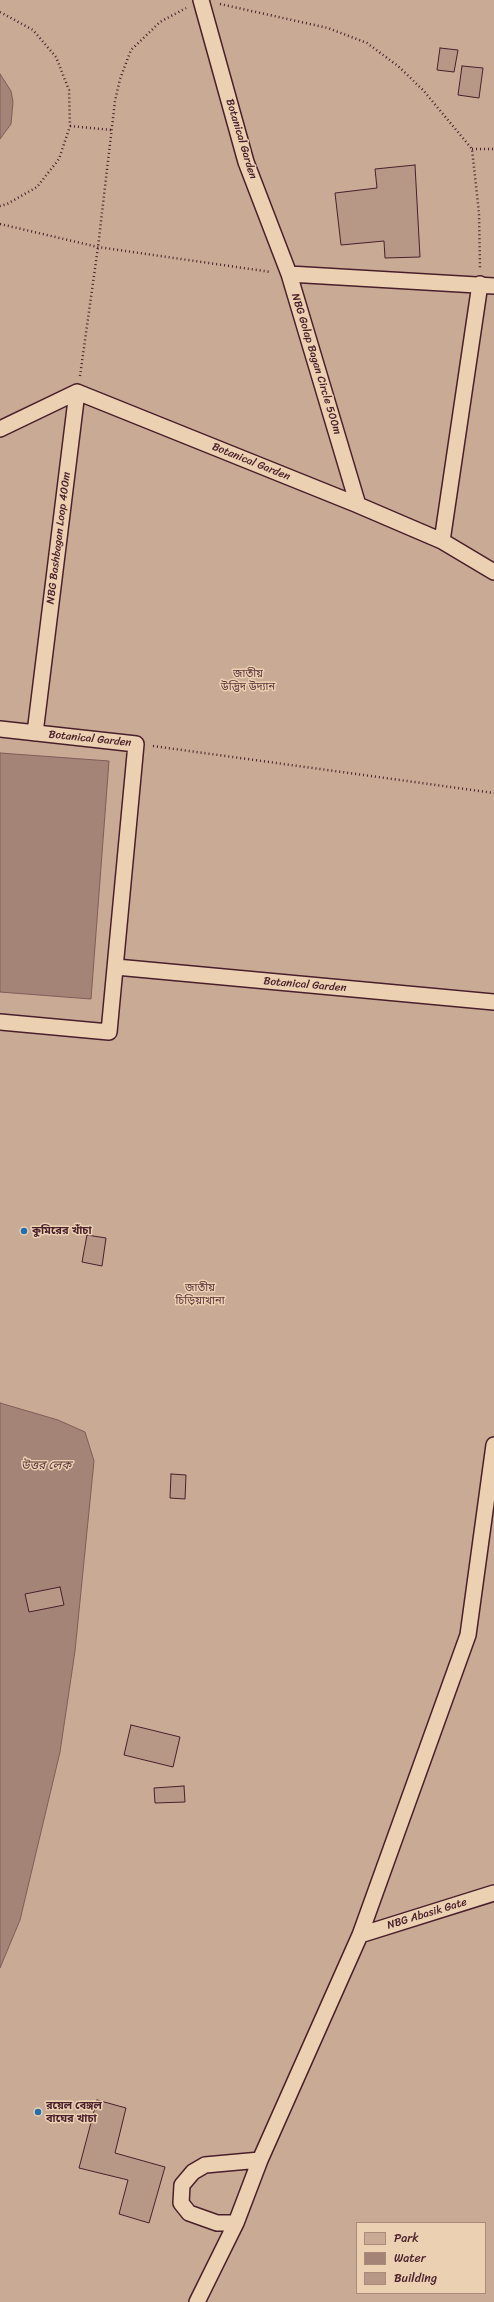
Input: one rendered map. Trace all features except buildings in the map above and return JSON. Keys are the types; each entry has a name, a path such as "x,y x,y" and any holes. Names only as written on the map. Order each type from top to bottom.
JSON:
{"street":[{"name":"Botanical Garden","path":"201,0 246,162 289,274"},
{"name":"NBG Golap Bagan Circle 500m","path":"358,505 289,274 487,285"},
{"path":"442,540 487,285"},
{"name":"Botanical Garden","path":"77,392 358,505"},
{"path":"0,429 77,392"},
{"name":"NBG Bashbagan Loop 400m","path":"35,733 77,392"},
{"path":"358,505 442,540 494,572"},
{"path":"0,730 35,733"},
{"name":"Botanical Garden","path":"0,1022 108,1032 116,967 136,744 35,733"},
{"name":"Botanical Garden","path":"116,967 494,1002"},
{"path":"197,2302 236,2223 260,2160 360,1935 468,1635 494,1445"},
{"name":"NBG Abasik Gate","path":"360,1935 494,1893"},
{"path":"236,2223 218,2223 189,2213 181,2203 182,2185 193,2172 205,2166 260,2160"}],"path":[{"path":"217,3 328,28 367,43 398,66 423,90 472,149 487,285"},
{"path":"77,392 120,79 131,50 160,22 187,7"},
{"path":"0,12 33,30 56,57 69,90 70,126 59,159 37,187 7,204 0,206"},
{"path":"70,126 112,130"},
{"path":"472,149 494,149"},
{"path":"0,224 98,247 289,274"},
{"path":"136,744 494,794"}],"green space":[{"name":"জাতীয় উদ্ভিদ উদ্যান","path":"0,0 494,0 494,2302 0,2302"}],"water":[{"path":"0,74 11,91 13,102 11,124 0,139"},
{"path":"0,753 109,761 91,999 0,992"},
{"name":"উত্তর লেক","path":"0,1403 58,1420 85,1432 94,1461 75,1651 60,1752 20,1920 0,1968"}],"place":[{"name":"কুমিরের খাঁচা","path":"24,1231"},
{"name":"রয়েল বেঙ্গল বাঘের খাচা","path":"38,2112"}],"park label":[{"name":"জাতীয় চিড়িয়াখানা","path":"200,1294"}]}
